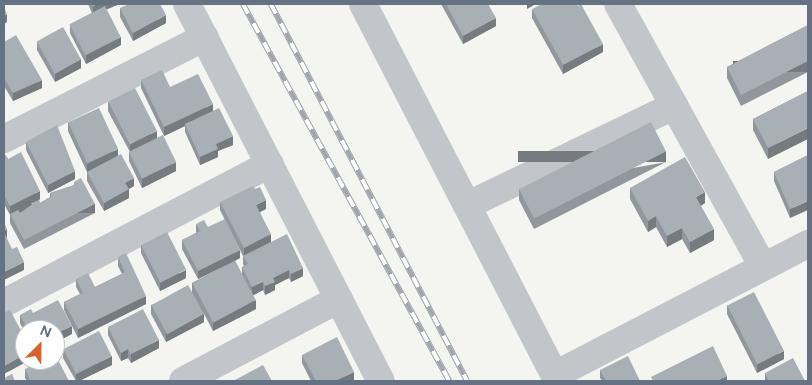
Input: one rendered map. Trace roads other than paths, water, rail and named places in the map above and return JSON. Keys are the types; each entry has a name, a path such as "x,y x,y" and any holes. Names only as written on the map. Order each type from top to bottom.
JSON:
{"street":[{"path":"187,4 381,381"},
{"path":"363,4 556,378 808,244"},
{"path":"618,4 763,267"},
{"path":"4,138 205,38"},
{"path":"468,205 674,106"},
{"path":"4,303 270,164"},
{"path":"184,381 339,299"}],"railway":[{"path":"243,4 449,381"},
{"path":"271,4 467,381"}]}
